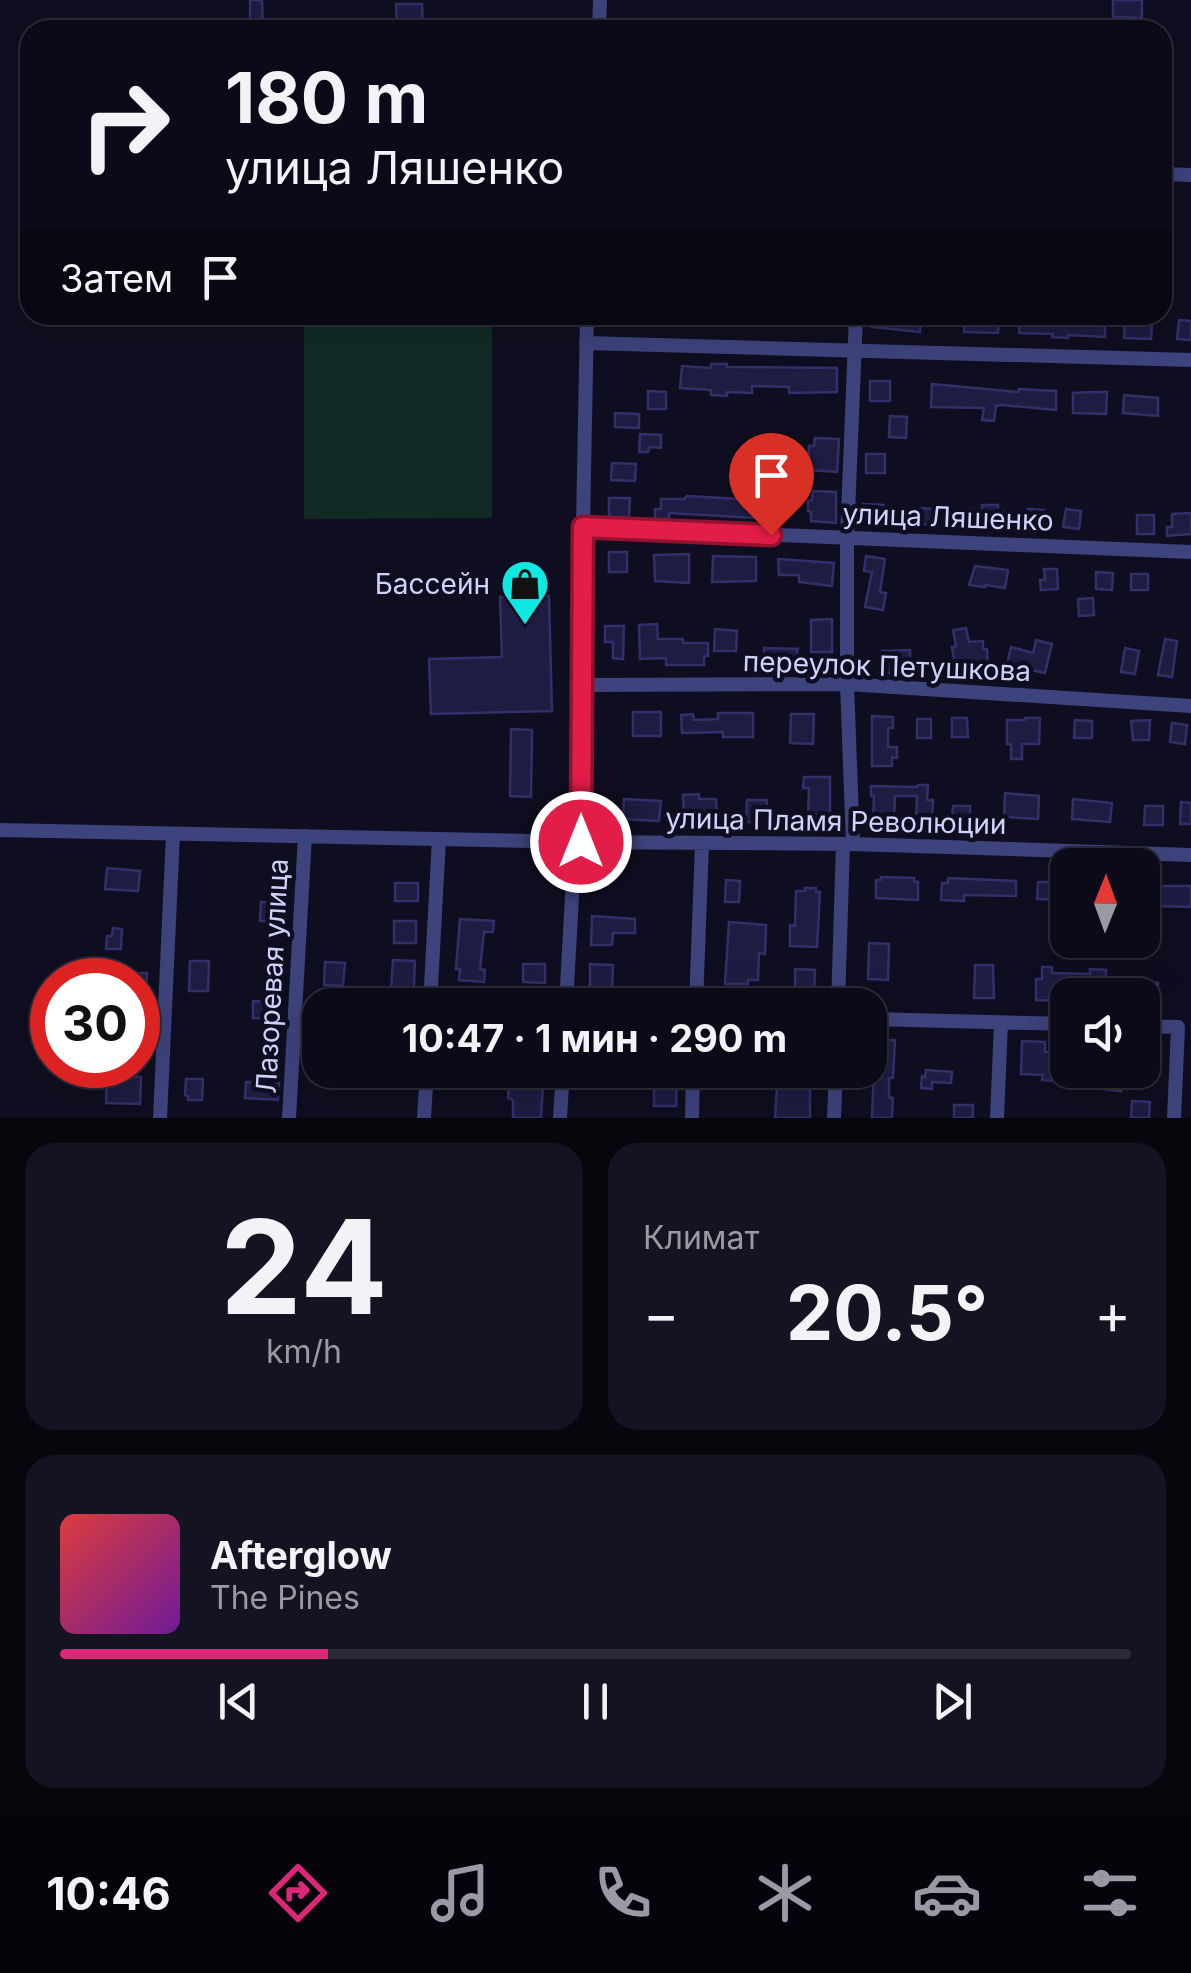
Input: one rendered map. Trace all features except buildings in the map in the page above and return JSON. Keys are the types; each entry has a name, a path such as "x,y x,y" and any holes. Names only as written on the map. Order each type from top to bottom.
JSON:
{"street":[{"path":"567,988 578,842 587,325"},
{"path":"839,988 848,844 846,539 855,325"},
{"path":"586,343 1191,360"},
{"name":"улица Ляшенко","path":"583,527 1191,552"},
{"name":"переулок Петушкова","path":"582,685 848,684 1191,706"},
{"name":"улица Пламя Революции","path":"0,830 848,844 1191,855"},
{"path":"160,1118 172,834"},
{"name":"Лазоревая улица","path":"288,1118 305,836"},
{"path":"431,988 439,839"},
{"path":"697,988 702,843"},
{"path":"887,1019 1050,1023"},
{"path":"997,1118 1001,1022"},
{"path":"1160,1026 1178,1027 1174,1118"},
{"path":"424,1118 426,1088"},
{"path":"560,1118 562,1088"},
{"path":"692,1118 693,1088"},
{"path":"834,1118 835,1088"}],"green space":[{"path":"304,325 492,325 492,518 304,519"}],"place":[{"name":"Бассейн","path":"525,626"}],"route":[{"path":"581,842 583,527 771,535"}]}
